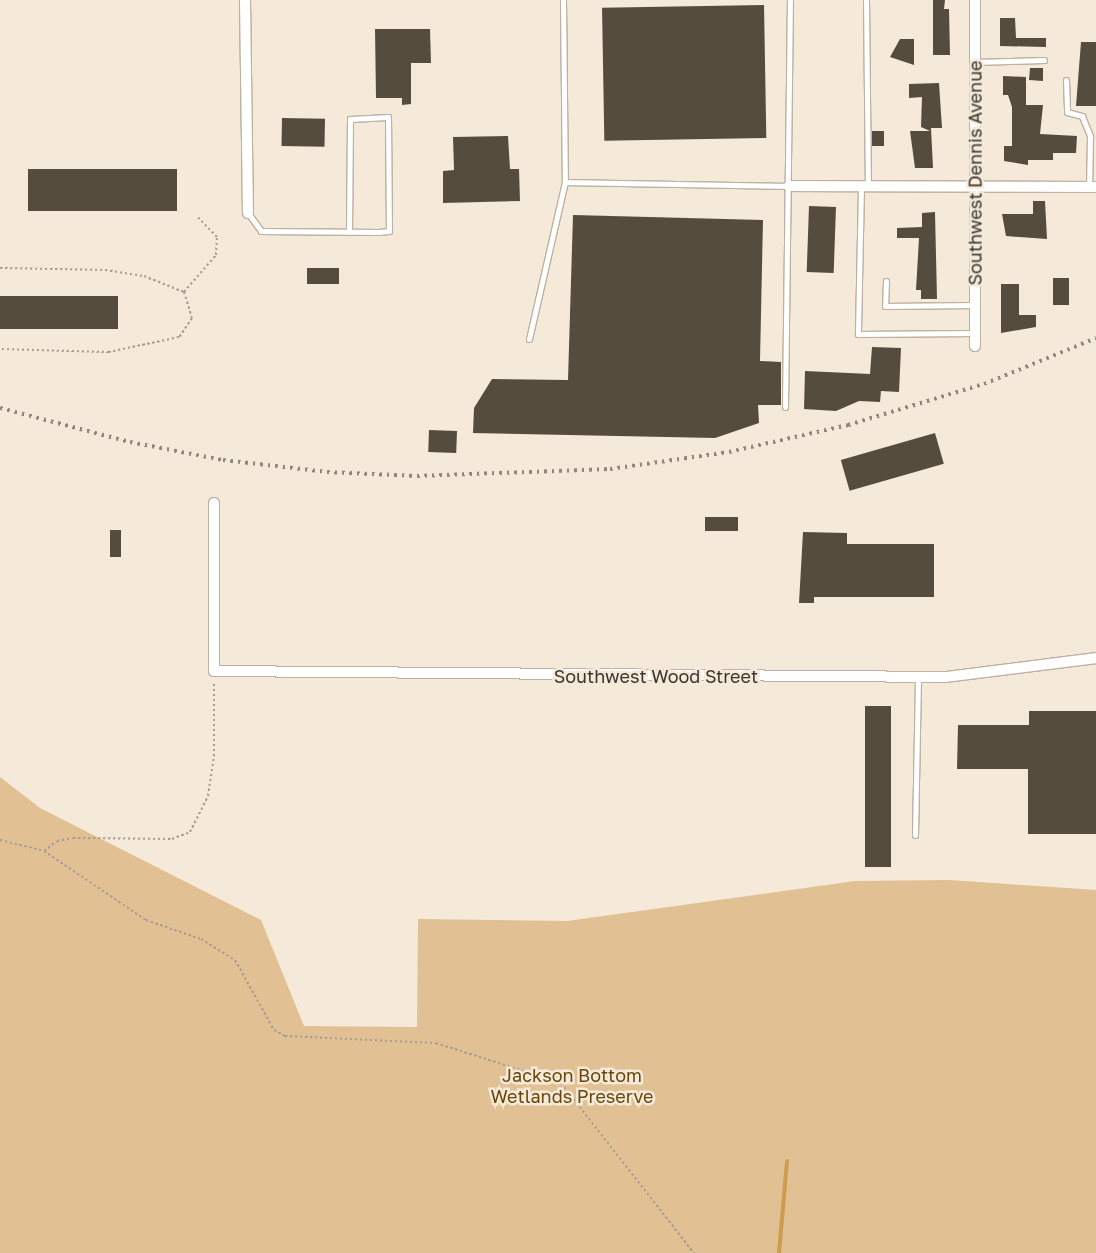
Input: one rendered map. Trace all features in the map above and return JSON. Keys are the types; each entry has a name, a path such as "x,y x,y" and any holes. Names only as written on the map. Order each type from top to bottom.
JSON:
{"street":[{"path":"246,0 248,213"},
{"name":"Southwest Dennis Avenue","path":"974,346 975,0"},
{"path":"788,186 1093,187"},
{"path":"214,503 214,671"},
{"name":"Southwest Wood Street","path":"214,671 918,677 1096,658"}],"lane":[{"path":"528,339 565,182 563,0"},
{"path":"785,407 790,0"},
{"path":"866,0 864,186 858,334 974,333"},
{"path":"975,62 1044,60"},
{"path":"1066,80 1067,112 1082,116 1090,136 1093,187"},
{"path":"248,213 261,231 349,232 389,231 388,117 350,119 349,232"},
{"path":"565,182 788,186"},
{"path":"886,281 885,306 974,306"},
{"path":"915,835 918,677"}],"path":[{"path":"184,292 216,255 217,237 198,217"},
{"path":"0,268 105,270 152,278 184,292 192,318 179,337 110,352 0,349"},
{"path":"44,851 57,841 73,838 172,839 190,832 208,796 213,764 214,671"},
{"path":"0,840 44,851 138,915 201,939 235,960 274,1030 285,1036 436,1043 561,1083 694,1253"}],"green space":[{"name":"Jackson Bottom Wetlands Preserve","path":"0,777 40,808 261,920 304,1026 417,1027 418,919 567,921 855,881 949,880 1096,890 1096,1253 0,1253"}],"building":[{"path":"933,0 945,0 944,9 949,9 950,55 933,55"},
{"path":"764,5 766,138 604,141 602,8"},
{"path":"1000,18 1015,18 1016,38 1046,38 1046,47 1000,46"},
{"path":"375,29 430,29 431,63 411,63 411,104 402,105 402,98 376,98"},
{"path":"900,39 914,39 914,65 890,57"},
{"path":"1081,42 1096,42 1096,106 1076,106"},
{"path":"1030,68 1043,68 1043,81 1029,80"},
{"path":"1003,76 1026,77 1026,105 1043,105 1040,134 1077,136 1076,153 1053,153 1053,160 1028,160 1028,165 1004,161 1004,146 1012,146 1012,107 1008,95 1003,95"},
{"path":"939,83 942,128 931,128 933,168 915,168 910,131 930,131 921,127 922,97 909,98 909,84"},
{"path":"282,118 325,119 325,147 282,146"},
{"path":"872,131 884,131 884,146 872,146"},
{"path":"508,136 510,169 519,169 520,201 443,203 443,171 454,170 453,137"},
{"path":"28,169 177,169 177,211 28,211"},
{"path":"1033,201 1045,201 1047,239 1006,236 1002,214 1033,214"},
{"path":"809,206 836,207 834,273 807,272"},
{"path":"935,212 937,299 921,299 921,290 916,290 919,238 897,238 897,228 922,227 922,213"},
{"path":"573,215 763,220 760,361 781,362 781,405 758,405 759,423 715,438 473,433 474,408 492,379 568,380"},
{"path":"307,268 339,268 339,284 307,284"},
{"path":"1053,278 1069,278 1069,305 1053,305"},
{"path":"1001,284 1019,284 1019,315 1036,315 1036,327 1001,333"},
{"path":"0,296 118,296 118,329 0,329"},
{"path":"872,347 901,348 899,392 881,391 880,402 859,401 836,411 804,409 805,371 870,374"},
{"path":"429,430 457,431 456,453 428,452"},
{"path":"935,433 944,464 850,491 841,460"},
{"path":"705,517 738,517 738,531 705,531"},
{"path":"110,530 121,530 121,557 110,557"},
{"path":"803,532 847,533 847,544 934,544 934,597 814,597 814,603 799,603"},
{"path":"865,706 891,706 891,867 865,867"},
{"path":"1029,711 1096,711 1096,834 1028,834 1028,769 957,769 958,725 1029,725"}],"waterway":[{"path":"779,1253 787,1161"}],"railway":[{"path":"0,408 130,442 223,460 327,472 417,476 610,469 729,452 848,425 984,384 1096,338"}]}
